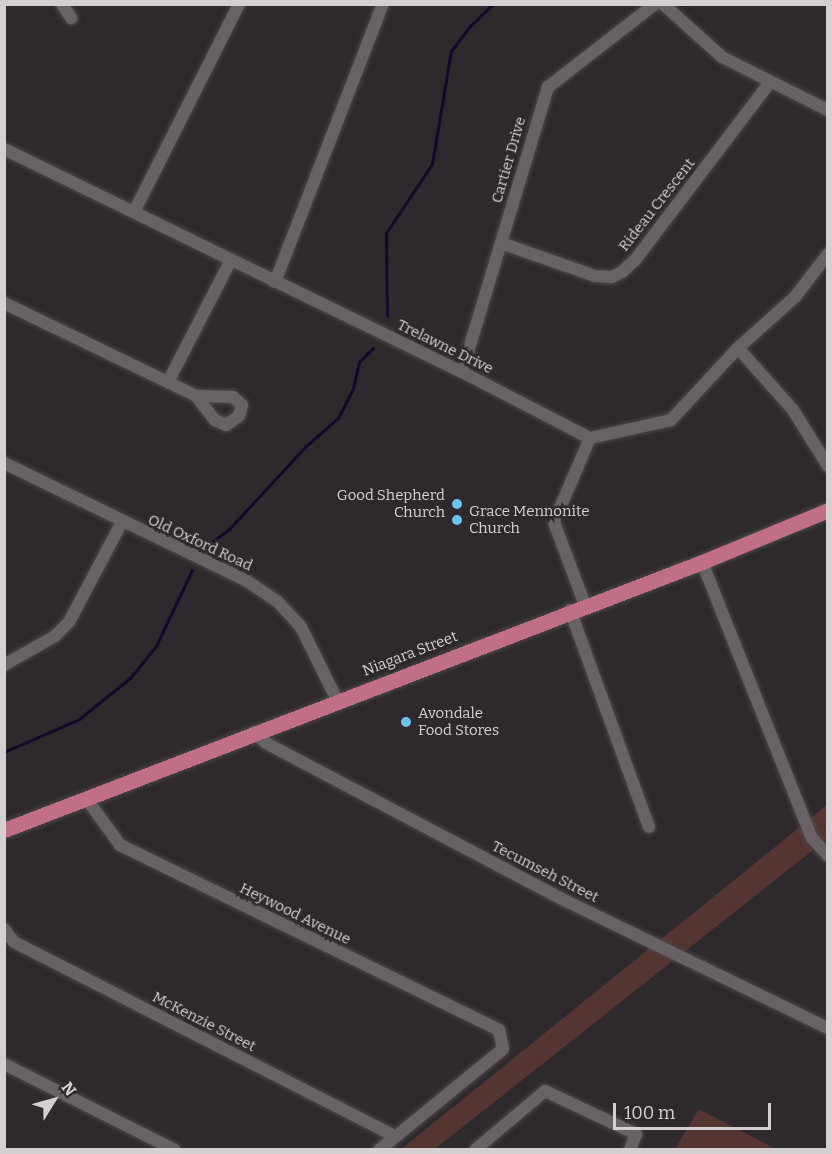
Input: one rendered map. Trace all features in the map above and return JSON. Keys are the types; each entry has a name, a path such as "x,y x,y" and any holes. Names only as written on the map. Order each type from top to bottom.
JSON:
{"main road":[{"name":"Niagara Street","path":"4,830 570,610 702,562 828,510"}],"street":[{"path":"62,4 70,18"},
{"path":"134,212 239,4"},
{"path":"275,282 383,4"},
{"name":"Cartier Drive","path":"462,372 548,87 655,4"},
{"path":"663,4 722,57 828,111"},
{"name":"Rideau Crescent","path":"501,243 595,276 612,277 622,272 635,260 770,82"},
{"name":"Trelawne Drive","path":"4,148 462,372 590,438"},
{"path":"585,605 554,522 590,438 671,420 738,348 795,297 827,255"},
{"path":"168,382 231,260"},
{"path":"4,303 196,396"},
{"path":"738,348 793,410 828,466"},
{"name":"Old Oxford Road","path":"5,465 246,580 278,601 301,627 337,700"},
{"path":"4,665 55,636 69,622 122,522"},
{"path":"702,562 812,838 828,856"},
{"path":"570,610 649,827"},
{"name":"Tecumseh Street","path":"254,732 266,743 560,898 828,1028"},
{"name":"Heywood Avenue","path":"86,798 120,845 499,1030 503,1040 503,1049 395,1136"},
{"name":"McKenzie Street","path":"4,929 14,942 395,1136"},
{"path":"4,1064 175,1149"},
{"path":"475,1149 545,1091 636,1134 630,1149"},
{"path":"379,1149 395,1136"}],"shaded area":[{"path":"827,805 827,839 435,1149 400,1150"},
{"path":"699,1109 776,1149 675,1149"}],"waterway":[{"path":"387,316 386,233 432,164 451,51 469,27 493,4"},
{"path":"213,541 230,528 306,446 338,418 353,388 359,362 373,348"},
{"path":"4,752 79,719 130,678 156,646 192,570"}],"place":[{"name":"Good Shepherd Church","path":"457,504"},
{"name":"Grace Mennonite Church","path":"457,520"},
{"name":"Avondale Food Stores","path":"406,722"}]}
